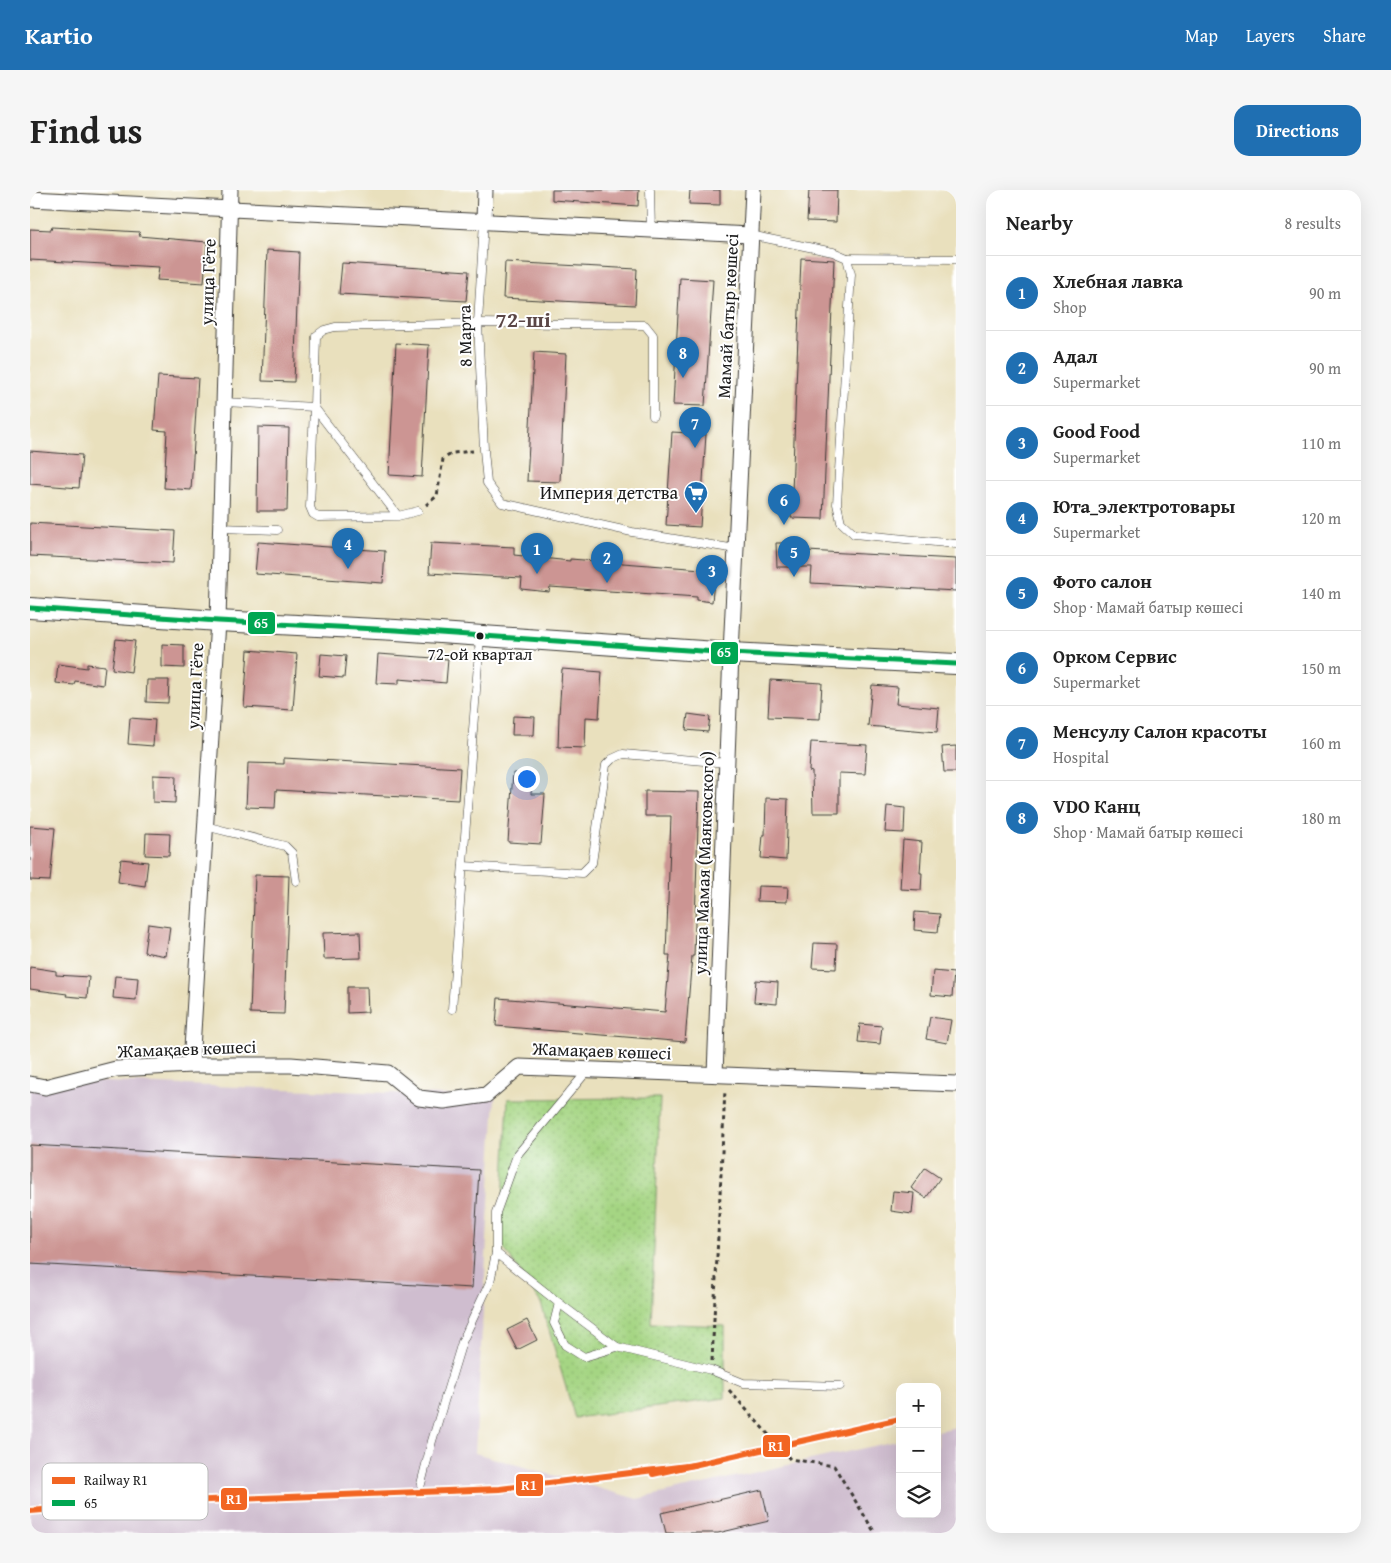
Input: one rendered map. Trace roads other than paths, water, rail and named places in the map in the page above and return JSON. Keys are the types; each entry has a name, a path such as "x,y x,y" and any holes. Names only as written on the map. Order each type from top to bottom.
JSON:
{"main road":[{"path":"30,608 218,622 396,630 731,653 956,664"}],"street":[{"name":"улица Гёте","path":"191,1065 218,622 230,190"},
{"path":"484,221 486,190"},
{"name":"Мамай батыр көшесі","path":"731,653 753,190"},
{"path":"30,199 750,235"},
{"name":"улица Мамая (Маяковского)","path":"720,1075 731,653"},
{"name":"Жамақаев көшесі","path":"30,1084 45,1087 116,1069 191,1065 291,1065 388,1073 419,1098 444,1101 486,1095 519,1067 956,1084"}],"lane":[{"path":"650,190 651,231"},
{"name":"8 Марта","path":"484,221 478,323 484,450 488,482 502,503 632,532 736,549"},
{"path":"750,235 833,252 847,258 956,259"},
{"path":"847,258 851,274 837,504 841,522 854,534 956,544"},
{"path":"418,511 398,516 318,518 312,514 310,507 316,336 324,330 335,327 478,323 645,325 652,335 653,416"},
{"path":"224,402 314,407 398,516"},
{"path":"221,528 277,530"},
{"path":"452,1009 480,636"},
{"path":"463,866 582,873 592,863 606,765 612,759 623,754 727,764"},
{"path":"205,826 285,846 292,853 296,881"},
{"path":"421,1484 462,1342 490,1282 496,1253 496,1213 517,1155 588,1070"},
{"path":"496,1253 618,1347 712,1370 743,1383 840,1386"},
{"path":"559,1303 554,1323 565,1345 584,1357 618,1347"}],"rail line":[{"name":"R1","path":"653,1474 896,1420"},
{"name":"R1","path":"208,1500 500,1489 695,1465"},
{"name":"R1","path":"30,1511 42,1510"}],"place":[{"name":"VDO Канц","path":"683,378"},
{"name":"Менсулу Салон красоты","path":"695,448"},
{"name":"Империя детства","path":"696,514"},
{"name":"Орком Сервис","path":"784,525"},
{"name":"Юта_электротовары","path":"348,569"},
{"name":"Хлебная лавка","path":"537,574"},
{"name":"Фото салон","path":"794,577"},
{"name":"Адал","path":"607,583"},
{"name":"Good Food","path":"712,596"},
{"name":"72-ой квартал","path":"480,636"}],"district":[{"name":"72-ші","path":"523,319"}]}
